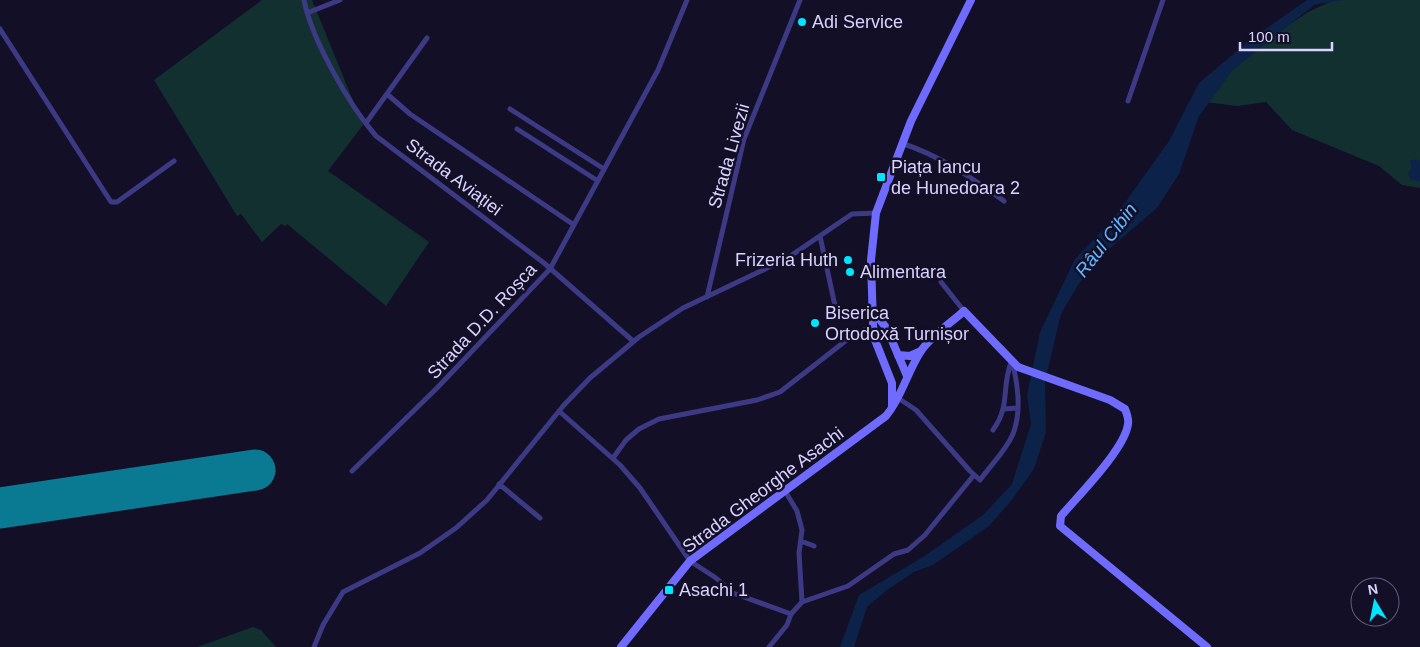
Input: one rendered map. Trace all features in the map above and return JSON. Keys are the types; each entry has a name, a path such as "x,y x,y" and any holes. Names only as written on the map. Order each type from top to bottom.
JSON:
{"street":[{"name":"Strada Aviației","path":"304,0 320,46 366,124 376,136 550,269 633,341"},
{"path":"307,13 340,0"},
{"name":"Strada D.D. Roșca","path":"352,471 437,388 550,269 658,70 687,0"},
{"name":"Strada Livezii","path":"707,297 744,139 800,0"},
{"path":"891,410 892,383 875,340 872,325 871,260 876,213 901,143 971,0"},
{"path":"1128,101 1163,0"},
{"path":"0,29 111,202 116,202 174,161"},
{"path":"366,124 427,38"},
{"path":"387,94 410,114 574,225"},
{"path":"510,109 604,168"},
{"path":"517,129 598,181"},
{"path":"901,143 944,162 1004,201"},
{"path":"314,647 323,625 343,592 396,567 438,541 471,514 499,484 559,410 590,378 633,341 683,308 786,259 852,214 876,213"},
{"path":"820,236 837,315"},
{"path":"941,282 964,312 1011,362 1025,371 1120,405 1125,409 1128,419 1127,429 1117,448 1061,516 1060,526 1207,647"},
{"path":"872,309 887,329 907,376"},
{"path":"898,355 910,356 921,351 964,312"},
{"path":"613,458 626,440 639,429 659,419 757,400 780,392 848,339 872,325"},
{"name":"Strada Gheorghe Asachi","path":"621,647 690,561 879,422 891,410 921,351"},
{"path":"898,398 916,410 980,480 1016,430 1018,408 1016,375 1011,362"},
{"path":"993,430 1004,409 1007,377 1011,362"},
{"path":"1004,409 1018,408"},
{"path":"559,410 613,458 640,488 690,561 716,578 733,594 791,614"},
{"path":"769,647 788,625 791,614 802,602 848,586 894,554 908,550 925,534 974,475"},
{"path":"499,484 540,518"},
{"path":"785,491 797,512 802,530 799,554 802,602"},
{"path":"801,541 814,546"}],"green space":[{"path":"262,0 312,0 363,125 328,171 429,242 386,306 287,224 285,226 281,224 262,242 241,214 237,216 154,80"},
{"path":"1420,0 1420,188 1402,185 1379,166 1292,130 1266,102 1237,106 1205,102 1235,61 1308,12 1332,1"},
{"path":"253,627 261,630 276,647 197,647"}],"water":[{"name":"Râul Cibin","path":"1307,0 1342,0 1314,5 1232,71 1199,116 1179,174 1157,208 1102,255 1078,285 1061,314 1045,381 1046,432 1034,469 1011,501 989,526 933,565 914,572 887,590 867,607 854,647 840,647 859,595 923,557 983,515 1012,484 1031,424 1027,395 1040,332 1075,259 1114,218 1169,141 1199,83 1251,39"},
{"path":"1416,159 1420,161 1420,181 1411,180 1408,174 1412,168 1410,160"}],"runway":[{"path":"0,508 255,470"}],"place":[{"name":"Adi Service","path":"802,22"},
{"name":"Piața Iancu de Hunedoara 2","path":"881,177"},
{"name":"Frizeria Huth","path":"848,260"},
{"name":"Alimentara","path":"850,272"},
{"name":"Biserica Ortodoxă Turnișor","path":"815,323"},
{"name":"Asachi 1","path":"669,590"}]}
